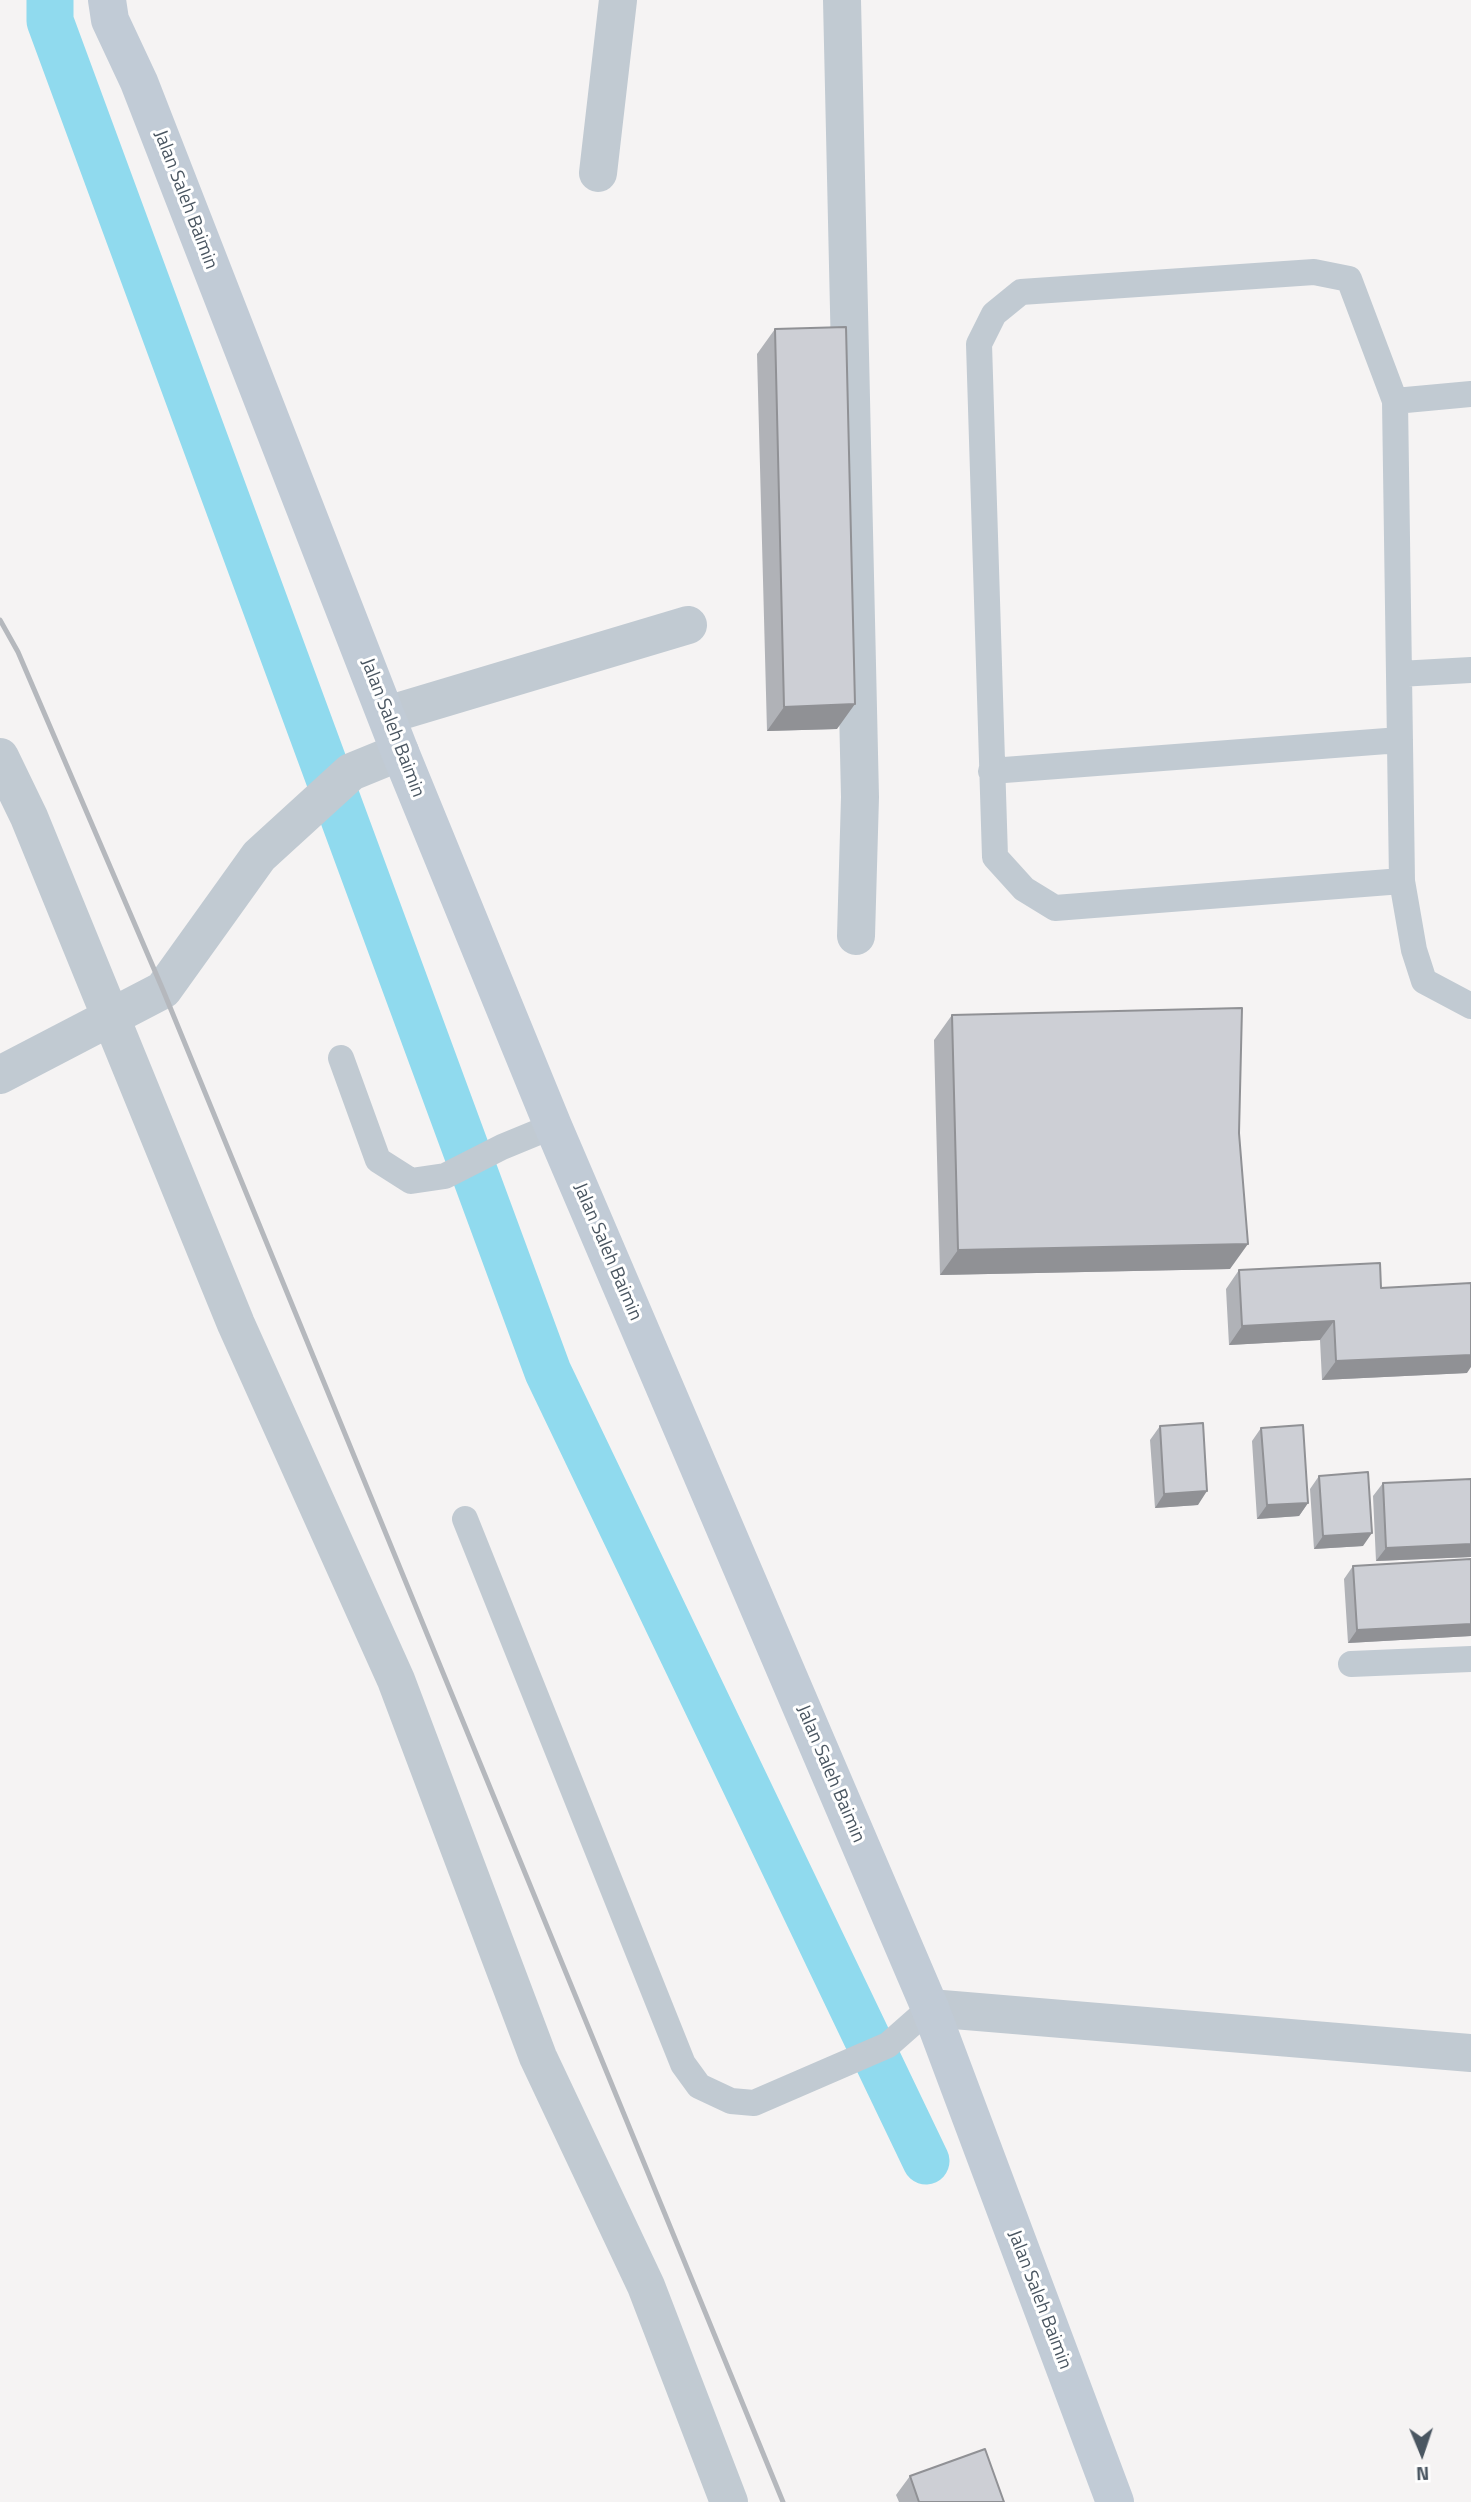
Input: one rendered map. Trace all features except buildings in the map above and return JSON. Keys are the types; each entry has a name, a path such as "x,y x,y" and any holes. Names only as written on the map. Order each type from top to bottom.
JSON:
{"street":[{"name":"Jalan Saleh Baimin","path":"107,0 110,20 139,82 400,751 553,1126 930,2008 1115,2502"},
{"path":"598,173 618,0"},
{"path":"842,0 860,797 856,936"},
{"path":"387,715 688,625"},
{"path":"0,1075 163,990 259,856 351,772 400,751"},
{"path":"0,757 29,817 236,1324 396,1680 538,2057 646,2286 729,2502"},
{"path":"930,2008 1471,2053"}],"lane":[{"path":"1402,881 1055,908 1024,889 995,857 979,344 994,314 1021,292 1314,272 1349,279 1395,401 1402,881 1414,950 1424,981 1471,1006"},
{"path":"1395,401 1471,394"},
{"path":"1399,674 1471,670"},
{"path":"991,771 1400,740"},
{"path":"341,1058 378,1160 411,1181 445,1176 502,1146 553,1126"},
{"path":"465,1519 684,2064 699,2086 731,2101 754,2103 888,2045 930,2008"},
{"path":"1351,1664 1471,1659"}],"waterway":[{"path":"50,0 50,21 548,1372 926,2161"}],"railway":[{"path":"0,620 18,652 163,990 783,2502"}]}
